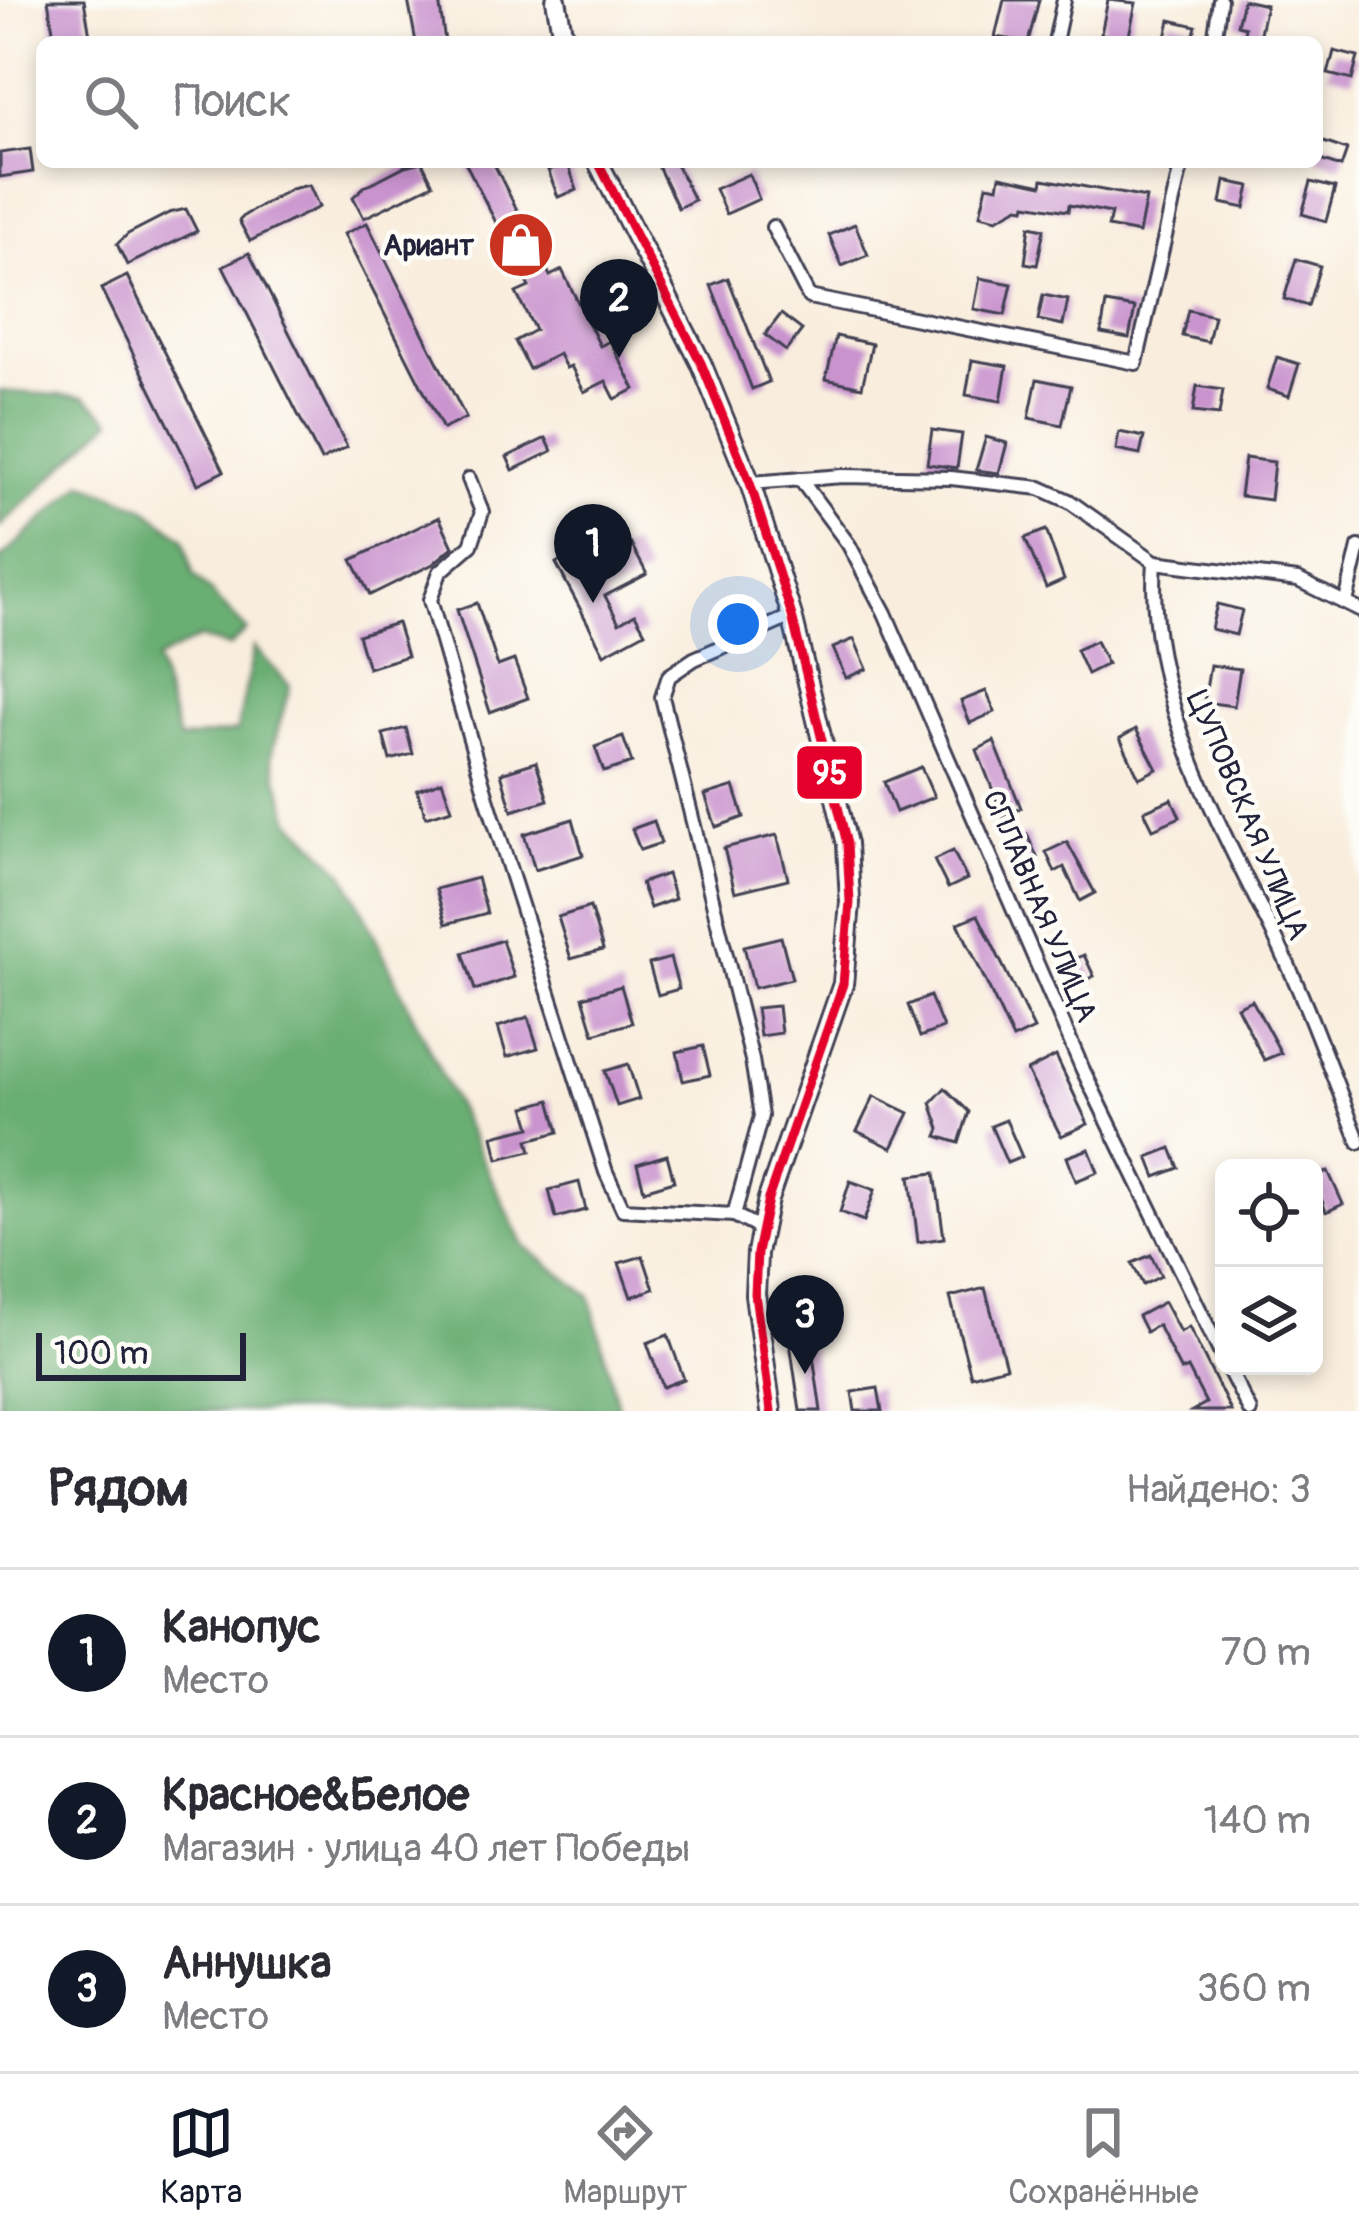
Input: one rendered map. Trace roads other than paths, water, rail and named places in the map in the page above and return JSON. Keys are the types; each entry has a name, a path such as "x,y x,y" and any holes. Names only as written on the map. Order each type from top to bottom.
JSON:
{"main road":[{"path":"556,0 563,36"},
{"path":"601,168 701,362 750,483 792,616 847,844 849,944 843,984 761,1228 755,1294 771,1411"}],"street":[{"path":"1056,36 1064,0"},
{"path":"1215,36 1220,0"},
{"path":"773,227 809,297 1136,364 1180,168"},
{"path":"750,483 843,476 951,478 1040,488 1069,501 1155,562 1298,580 1359,610"},
{"path":"469,479 482,512 471,545 440,572 430,600 487,798 606,1172 622,1209 734,1215 761,1228"},
{"name":"СПЛАВНАЯ УЛИЦА","path":"800,479 849,545 885,613 1083,1070 1215,1342"},
{"path":"1346,602 1359,547"},
{"name":"ЦУПОВСКАЯ УЛИЦА","path":"1155,562 1151,605 1170,700 1359,1142"},
{"path":"734,1215 761,1116 752,1060 662,697 669,676 694,659 792,616"},
{"name":"СПЛАВНАЯ УЛИЦА","path":"1231,1375 1250,1411"}],"place":[{"name":"Ариант","path":"521,245"},
{"name":"Красное&Белое","path":"619,358"},
{"name":"Канопус","path":"593,603"},
{"name":"Аннушка","path":"805,1374"}]}
